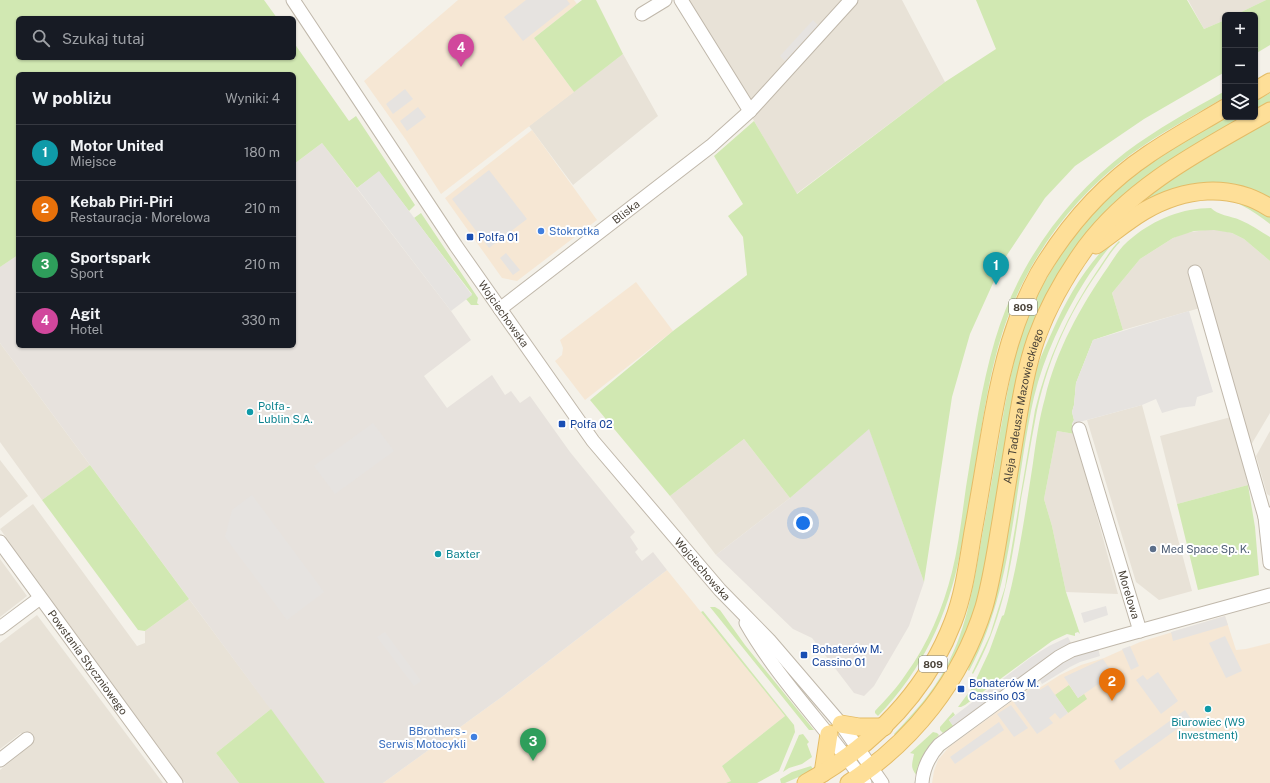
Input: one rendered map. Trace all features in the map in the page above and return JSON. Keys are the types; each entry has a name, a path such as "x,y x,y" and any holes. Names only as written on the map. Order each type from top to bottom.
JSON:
{"main road":[{"path":"1258,88 1270,82"},
{"name":"809","path":"806,783 853,753 884,727 909,699 924,678 945,643 953,621 967,568 1002,370 1019,316 1039,274 1055,248 1074,223 1115,181 1148,154 1222,110"},
{"name":"Aleja Tadeusza Mazowieckiego","path":"861,777 898,745 928,712 951,679 971,641 983,608 992,576 1020,402 1032,354 1052,303 1064,280 1078,258 1095,236 1113,216 1148,186 1189,158 1270,111"},
{"path":"1078,258 1143,212 1162,202 1179,197 1204,191 1218,190 1245,196 1270,208"},
{"path":"823,773 835,729 884,727"}],"street":[{"name":"Wojciechowska","path":"293,0 412,180 593,441 720,590 779,651 853,753 861,777 882,783"},
{"path":"642,14 665,0"},
{"path":"682,0 750,111"},
{"name":"Bliska","path":"500,309 711,146 750,111 850,0"},
{"path":"1195,272 1267,516 1270,563"},
{"name":"Morelowa","path":"1079,429 1140,631 1270,596"},
{"name":"Powstania Styczniowego","path":"0,542 176,783"},
{"path":"0,628 40,598"},
{"path":"922,783 924,769 932,752 938,745 1059,657 1072,650 1140,631"},
{"path":"0,760 27,739"}],"shaded area":[{"path":"458,0 574,0 577,4 534,38 574,92 441,194 406,140 364,81"},
{"path":"526,0 567,0 570,4 523,41 504,17"},
{"path":"681,0 902,0 945,82 796,194 749,112"},
{"path":"1188,0 1266,0 1241,12 1222,12 1222,21 1204,29"},
{"path":"813,20 818,25 785,61 780,56"},
{"path":"623,54 658,116 573,185 529,126"},
{"path":"405,89 413,99 393,114 386,104"},
{"path":"418,107 426,117 407,131 400,121"},
{"path":"532,130 597,220 517,281 502,278 445,198"},
{"path":"322,143 451,311 471,340 424,376 447,408 492,375 505,395 511,391 520,403 530,396 570,452 635,532 630,537 638,549 635,552 638,556 642,561 653,552 667,570 503,696 383,783 325,783 0,343 0,267 16,256 16,348 296,348 296,162"},
{"path":"489,170 527,219 489,248 452,199"},
{"path":"379,171 472,295 451,311 357,188"},
{"path":"1205,230 1219,230 1232,233 1244,239 1270,261 1270,413 1251,445 1200,267 1189,270 1200,308 1123,330 1112,293 1140,259 1173,238 1185,233"},
{"path":"506,253 520,270 513,275 500,258"},
{"path":"636,282 673,331 585,400 555,361 562,355 563,348 560,340"},
{"path":"1189,311 1213,392 1197,397 1195,406 1179,408 1162,413 1156,399 1142,405 1072,424 1074,420 1072,412 1076,383 1093,340"},
{"path":"0,343 90,465 42,500 0,442"},
{"path":"1142,405 1192,591 1159,600 1136,582 1087,420"},
{"path":"1231,417 1248,485 1177,504 1160,436"},
{"path":"373,423 394,451 335,494 314,466"},
{"path":"869,428 924,582 909,626 874,686 864,696 854,693 812,638 793,629 716,555 790,498"},
{"path":"1057,431 1075,434 1118,594 1066,592 1052,526 1044,499"},
{"path":"1270,431 1270,496 1267,494 1256,456"},
{"path":"744,439 790,498 716,555 670,496"},
{"path":"0,460 28,496 0,518"},
{"path":"252,495 324,592 287,620 225,537 232,510"},
{"path":"33,504 137,646 145,643 145,631 189,599 271,709 216,753 239,783 185,783 0,529"},
{"path":"0,559 27,596 0,617"},
{"path":"667,570 785,716 722,766 731,781 726,783 383,783 503,696"},
{"path":"1106,606 1108,615 1084,623 1081,613"},
{"path":"37,615 163,783 0,783 0,770 30,746 21,733 0,749 0,643"},
{"path":"1225,616 1236,650 1270,643 1270,783 932,783 938,760 949,747 1037,683 1041,687 1060,675 1081,665 1104,658 1140,642"},
{"path":"1225,616 1228,625 1173,641 1171,632"},
{"path":"385,632 421,681 414,686 377,637"},
{"path":"1225,636 1242,671 1226,678 1209,643"},
{"path":"1068,637 1072,645 1053,654 954,727 949,720 1030,658 1049,646"},
{"path":"1130,646 1139,666 1131,670 1122,649"},
{"path":"1098,648 1100,656 1080,662 1042,684 1038,677 1074,655"},
{"path":"1103,659 1113,674 1078,698 1064,677"},
{"path":"1158,672 1178,701 1161,714 1136,680 1143,675 1147,680"},
{"path":"1036,685 1040,690 1048,685 1068,713 1060,719 1055,713 1049,718 1053,723 1037,734 1013,701"},
{"path":"1011,705 1028,728 1014,737 997,714"},
{"path":"1185,710 1191,719 1120,770 1114,761"},
{"path":"999,722 1004,730 955,764 950,757"}],"green space":[{"path":"0,0 264,0 276,16 16,16 16,60 296,60 296,46 349,121 356,116 415,205 409,211 379,172 357,188 322,143 296,162 296,72 16,72 16,256 0,267"},
{"path":"582,0 596,0 623,54 574,92 534,38"},
{"path":"976,0 1187,0 1204,29 1222,21 1222,74 1144,119 1075,166 1045,198 1003,261 970,334 952,397 924,582 869,429 790,498 744,439 670,496 590,400 673,331 747,275 743,237 728,216 743,204 714,156 754,121 797,194 945,82 996,49"},
{"path":"1266,0 1270,0 1270,45 1258,52 1258,12 1241,12"},
{"path":"1222,93 1222,99 1153,139 1108,172 1069,213 1052,235 1036,258 1023,283 1011,308 994,363 985,406 963,541 955,577 948,599 931,641 920,661 894,699 878,716 875,711 899,684 928,638 944,599 957,551 975,431 990,358 1004,312 1016,286 1030,260 1046,236 1064,212 1083,191 1104,170 1126,152 1150,135"},
{"path":"1270,93 1270,102 1258,108 1258,99"},
{"path":"1270,118 1270,200 1250,190 1133,209 1153,190"},
{"path":"1223,120 1239,120 1176,158 1048,297 982,589 967,632 937,690 897,738 894,734 922,702 941,676 954,652 960,636 973,587 1013,366 1024,326 1032,307 1051,271 1088,220 1117,190 1130,179 1184,142"},
{"path":"1201,196 1220,196 1245,202 1270,215 1270,224 1260,216 1232,201 1222,199 1200,199 1179,203 1160,210 1136,223 1117,239 1093,269 1062,322 1043,366 1038,382 1024,450 1006,563 992,618 969,671 968,670 1000,567 1029,391 1034,374 1052,332 1077,284 1109,243 1128,226 1150,213 1174,202"},
{"path":"1211,208 1220,214 1244,222 1270,237 1270,261 1244,239 1232,233 1214,230 1194,231 1173,238 1140,259 1112,293 1123,330 1093,340 1076,383 1072,412 1074,420 1072,424 1075,434 1057,431 1044,499 1052,526 1066,592 1080,634 1078,632 1075,633 1075,636 1067,634 1052,641 965,705 958,707 972,688 989,652 1002,616 1004,615 1021,540 1041,414 1056,363 1070,330 1098,282 1116,255 1129,240 1160,220 1180,212"},
{"path":"421,213 478,298 477,303 479,305 471,305 466,299 472,294 414,218"},
{"path":"1119,241 1120,242 1114,248 1088,286 1068,322 1059,341 1045,380 1035,421 1005,589 992,632 984,653 973,674 972,673 990,635 1005,587 1035,410 1052,355 1077,303 1107,256"},
{"path":"90,465 189,599 145,631 138,630 42,500"},
{"path":"1248,485 1255,527 1259,575 1198,590 1177,504"},
{"path":"710,607 715,607 720,610 745,645 814,730 809,730"},
{"path":"703,611 794,725 795,732 779,771 757,783 726,783 731,781 722,766 785,716 701,612"},
{"path":"1069,685 1078,698 1084,694 1087,699 1068,713 1055,695"},
{"path":"271,709 325,783 239,783 216,753"},
{"path":"953,712 955,715 949,720 954,727 943,733 940,730 940,727"},
{"path":"933,732 939,735 921,760 917,776 912,766 914,754 910,753"},
{"path":"803,734 809,742 807,744 812,757 802,764 789,768 783,772 799,735"},
{"path":"811,766 813,769 810,772 785,783 781,783 780,779 792,772"}],"place":[{"name":"Agit","path":"461,67"},
{"name":"Stokrotka","path":"541,231"},
{"name":"Polfa 01","path":"470,237"},
{"name":"Motor United","path":"996,285"},
{"name":"Polfa - Lublin S.A.","path":"250,412"},
{"name":"Polfa 02","path":"562,424"},
{"name":"Med Space Sp. K.","path":"1153,549"},
{"name":"Baxter","path":"438,554"},
{"name":"Bohaterów M. Cassino 01","path":"804,655"},
{"name":"Bohaterów M. Cassino 03","path":"961,689"},
{"name":"Kebab Piri-Piri","path":"1112,701"},
{"name":"Biurowiec (W9 Investment)","path":"1208,709"},
{"name":"BBrothers - Serwis Motocykli","path":"474,737"},
{"name":"Sportspark","path":"533,761"}]}
